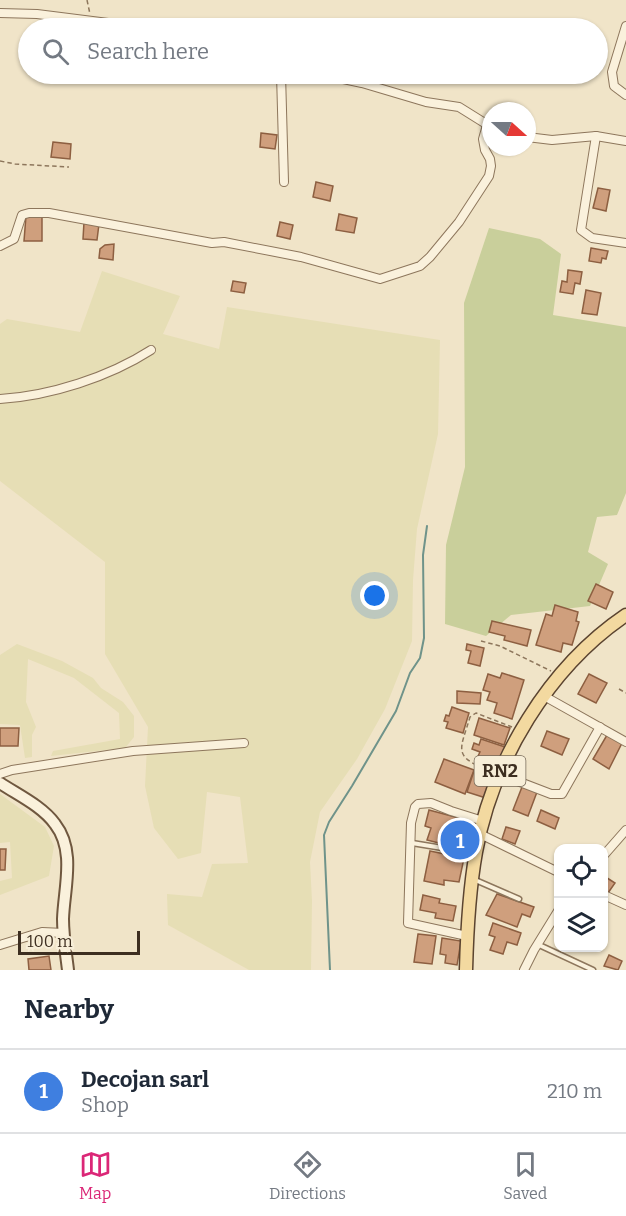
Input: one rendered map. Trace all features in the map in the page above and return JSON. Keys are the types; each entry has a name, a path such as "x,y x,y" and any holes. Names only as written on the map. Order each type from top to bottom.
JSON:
{"main road":[{"name":"RN2","path":"466,970 475,854 499,774 544,696 585,649 626,615"},
{"path":"0,783 42,810 55,824 63,839 68,860 64,933 68,970"}],"street":[{"path":"0,13 73,18"},
{"path":"626,26 612,72 614,86 626,95"},
{"path":"281,84 284,182"},
{"path":"365,84 426,102 459,107 482,122"},
{"path":"536,137 563,139 596,136 626,141"},
{"path":"596,136 581,231 592,237 626,243"},
{"path":"0,246 14,239 22,215 40,213 212,243 224,242 257,248 313,260 376,278 388,278 420,266 459,222 491,171 488,156"},
{"path":"0,399 25,396 95,378 151,350"},
{"path":"544,696 626,742"},
{"path":"499,774 552,794 562,794 600,727"},
{"path":"0,774 133,751 244,743"},
{"path":"467,936 408,924 411,823 418,804 431,802 451,811 554,870"},
{"path":"608,850 626,830"},
{"path":"608,897 626,905"},
{"path":"524,970 554,917"},
{"path":"0,945 42,932 64,933"}],"lane":[{"path":"412,843 475,854"},
{"path":"472,879 519,899"},
{"path":"537,944 593,970"}],"path":[{"path":"87,0 91,18"},
{"path":"0,162 69,167"},
{"path":"481,641 500,646 560,676"},
{"path":"619,689 626,693"},
{"path":"499,774 477,766 462,755 461,748 470,717 476,713 523,731"}],"shaded area":[{"path":"102,271 180,296 163,334 219,349 227,307 440,340 438,434 417,529 412,641 385,709 357,759 320,812 310,862 311,970 249,970 168,925 167,894 202,897 212,864 248,863 240,797 207,792 201,853 178,859 154,828 145,786 148,727 105,654 105,562 0,481 0,324 7,319 80,332"},
{"path":"17,644 62,661 93,678 101,688 123,702 134,716 134,737 125,748 51,756 53,751 120,739 119,713 74,678 28,659 26,702 36,727 32,735 32,757 25,758 20,725 0,724 0,655"},
{"path":"0,794 45,827 54,846 49,876 0,895 0,881 12,878 10,842 0,843"}],"green space":[{"path":"489,228 540,239 561,254 553,315 626,327 626,493 617,515 597,517 588,552 608,564 590,606 511,615 486,636 445,624 446,545 465,467 464,303"}],"building":[{"path":"261,133 277,135 275,149 260,147"},
{"path":"53,142 71,144 70,159 51,157"},
{"path":"316,182 333,186 330,201 313,197"},
{"path":"598,188 610,190 606,211 593,208"},
{"path":"339,214 357,218 354,233 336,230"},
{"path":"42,215 42,241 24,241 26,216"},
{"path":"84,222 99,224 97,240 83,239"},
{"path":"280,222 293,225 290,239 277,236"},
{"path":"114,244 113,260 99,258 100,249 105,245"},
{"path":"591,248 608,251 606,259 602,258 601,263 589,261"},
{"path":"568,270 582,272 580,284 575,283 573,294 560,292 562,281 567,282"},
{"path":"233,281 246,283 244,293 231,291"},
{"path":"586,290 601,293 597,315 582,313"},
{"path":"596,584 613,592 606,609 588,601"},
{"path":"555,605 578,612 576,621 579,622 572,645 563,643 561,652 536,645 546,614 552,616"},
{"path":"492,621 531,630 527,646 504,640 505,636 489,632"},
{"path":"467,644 484,648 480,666 468,663 471,651 466,650"},
{"path":"502,673 524,680 512,719 494,713 497,703 487,700 490,692 483,690 488,674 500,678"},
{"path":"589,674 607,683 596,703 578,694"},
{"path":"457,691 481,693 480,704 457,703"},
{"path":"452,707 469,713 463,733 446,728 448,722 444,721 446,715 449,716"},
{"path":"479,718 510,728 504,745 474,735"},
{"path":"0,728 19,728 18,746 0,746"},
{"path":"547,731 569,739 562,755 541,746"},
{"path":"607,735 622,743 609,769 593,759"},
{"path":"481,739 505,747 499,766 477,758 480,752 472,749 474,743 479,745"},
{"path":"444,759 474,770 465,794 435,782"},
{"path":"474,771 493,778 486,798 467,792"},
{"path":"522,787 537,792 528,816 513,810"},
{"path":"429,810 474,822 466,850 427,840 431,828 425,826"},
{"path":"541,810 559,818 555,829 537,821"},
{"path":"506,827 520,831 515,844 502,839"},
{"path":"0,849 6,849 5,870 0,870"},
{"path":"430,851 464,858 459,882 444,880 444,885 424,881"},
{"path":"608,879 615,883 608,893"},
{"path":"497,894 534,907 530,917 522,914 517,927 486,915"},
{"path":"423,895 440,899 439,903 456,906 453,921 435,918 436,913 420,910"},
{"path":"493,923 521,933 517,945 507,942 503,954 490,950 495,937 489,935"},
{"path":"418,934 436,936 432,964 414,962"},
{"path":"442,938 461,941 457,965 445,963 446,955 440,954"},
{"path":"609,955 622,961 618,970 604,966"},
{"path":"49,956 51,970 29,970 28,959"}],"waterway":[{"path":"330,970 324,835 329,822 396,711 410,673 420,658 424,638 423,555 427,526"}],"place":[{"name":"Decojan sarl","path":"460,840"}]}
